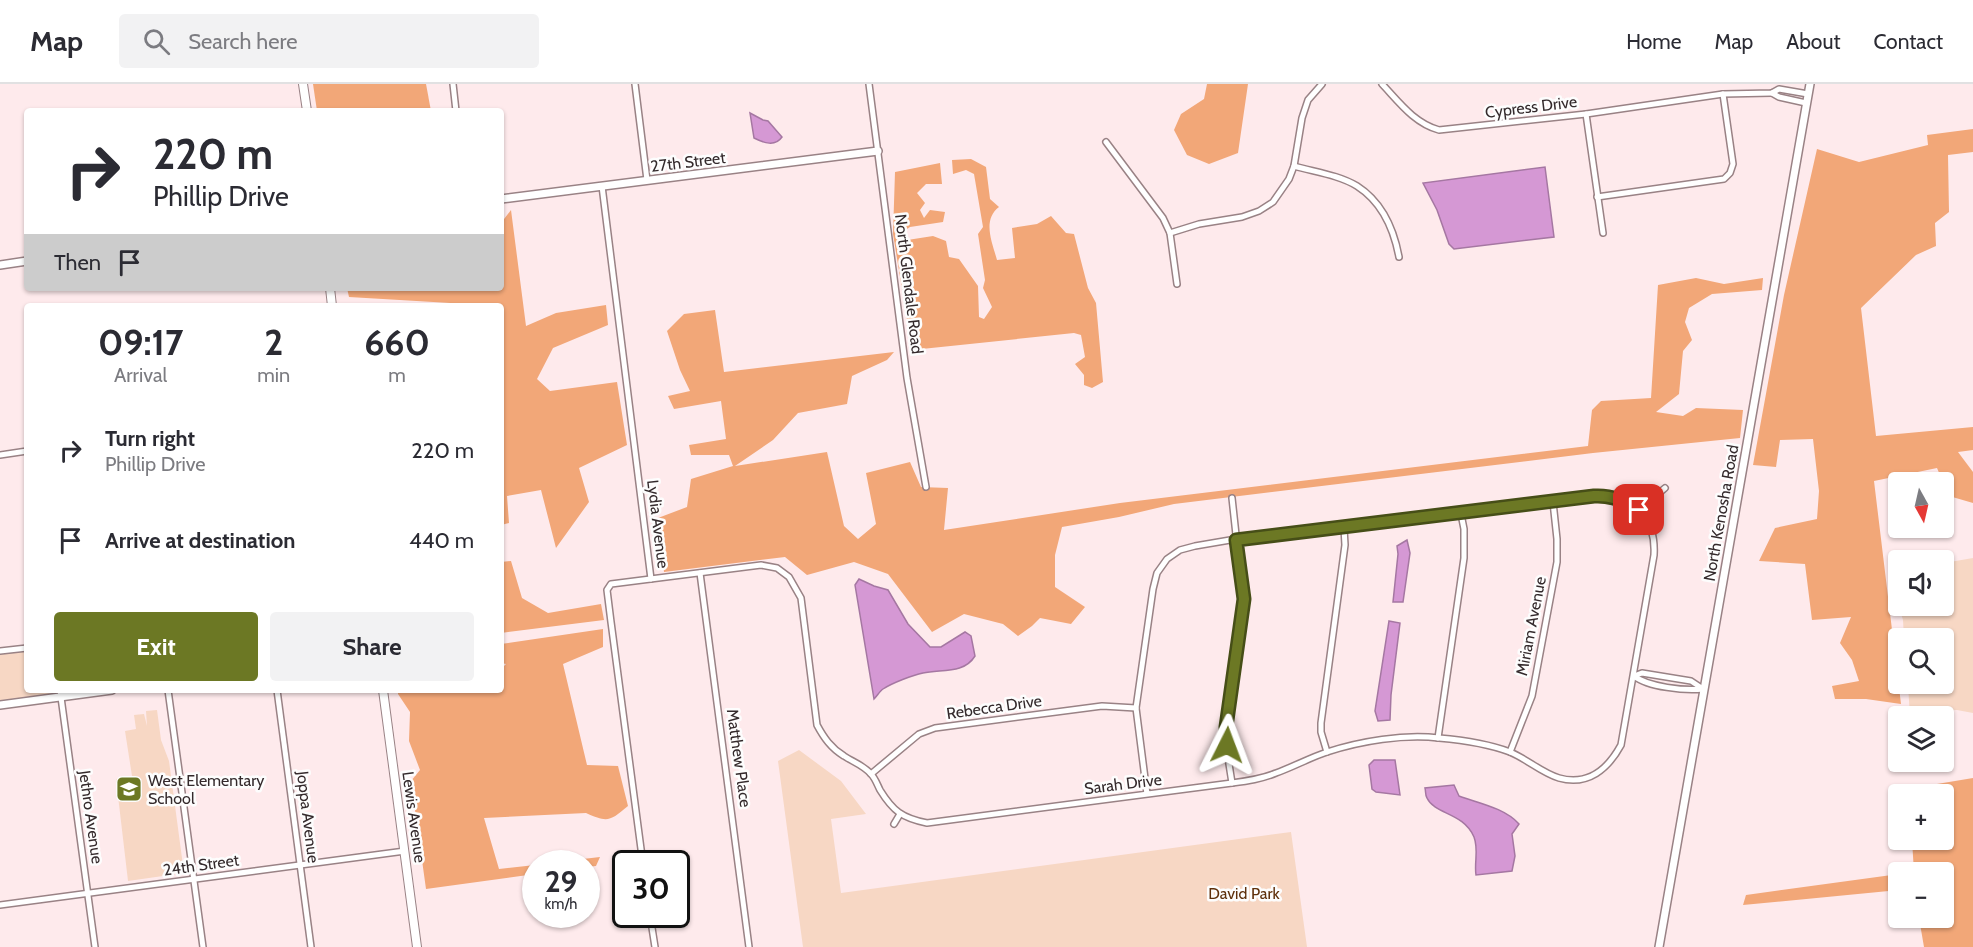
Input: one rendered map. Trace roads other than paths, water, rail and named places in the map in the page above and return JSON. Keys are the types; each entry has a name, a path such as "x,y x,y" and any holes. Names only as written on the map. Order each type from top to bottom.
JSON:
{"main road":[{"path":"303,84 307,108"},
{"name":"Lewis Avenue","path":"383,693 417,947"}],"street":[{"path":"453,84 456,108"},
{"path":"635,84 648,180"},
{"name":"North Glendale Road","path":"869,84 907,378 926,487"},
{"path":"1170,232 1199,224 1242,217 1260,211 1273,202 1294,166 1304,109 1308,100 1322,84"},
{"name":"Cypress Drive","path":"1382,84 1416,120 1427,127 1439,130 1586,114 1724,94 1772,93 1779,89 1808,94"},
{"name":"North Kenosha Road","path":"1659,947 1810,84"},
{"name":"Cypress Drive","path":"1772,93 1779,97 1806,103"},
{"path":"1597,197 1724,179 1730,173 1732,164 1724,94"},
{"path":"1586,114 1603,232"},
{"path":"1106,142 1163,218 1170,232 1177,285"},
{"name":"27th Street","path":"504,200 878,151"},
{"path":"1294,166 1338,178 1358,187 1388,219 1399,257"},
{"name":"Lydia Avenue","path":"602,186 651,579 611,584 607,590 642,850"},
{"path":"0,265 24,261"},
{"path":"0,455 24,451"},
{"path":"1147,794 1136,708 1157,573 1167,559 1180,550 1236,540 1607,495 1639,510 1665,488"},
{"path":"1232,498 1244,599 1226,727 1232,783"},
{"name":"Miriam Avenue","path":"1510,752 1532,696 1557,562 1553,502"},
{"name":"Sarah Drive","path":"900,814 912,820 927,823 1232,783 1276,773 1327,752 1376,741 1411,738 1438,738 1487,746 1510,752 1558,777 1574,780 1590,777 1604,769 1621,745 1634,675 1654,555 1651,529 1639,510"},
{"path":"1438,738 1464,558 1464,529 1461,514"},
{"path":"1327,752 1321,732 1321,723 1345,545 1344,528"},
{"path":"651,579 761,565 777,568 789,577 801,598 817,725 826,741 842,755 861,765 871,774 890,805 900,814 894,824"},
{"name":"Matthew Place","path":"700,573 750,947"},
{"path":"0,651 24,648"},
{"path":"1634,675 1642,673 1691,681 1703,689"},
{"path":"1634,675 1641,681 1690,690 1703,689"},
{"path":"0,705 60,693"},
{"name":"Jethro Avenue","path":"60,693 95,947"},
{"path":"168,693 203,947"},
{"name":"Joppa Avenue","path":"277,693 311,947"},
{"name":"Rebecca Drive","path":"871,774 919,734 935,728 1102,706 1136,708"},
{"name":"24th Street","path":"0,905 405,851"},
{"path":"652,928 655,947"}],"place":[{"name":"West Elementary School","path":"129,789"}],"park label":[{"name":"David Park","path":"1244,893"}]}
